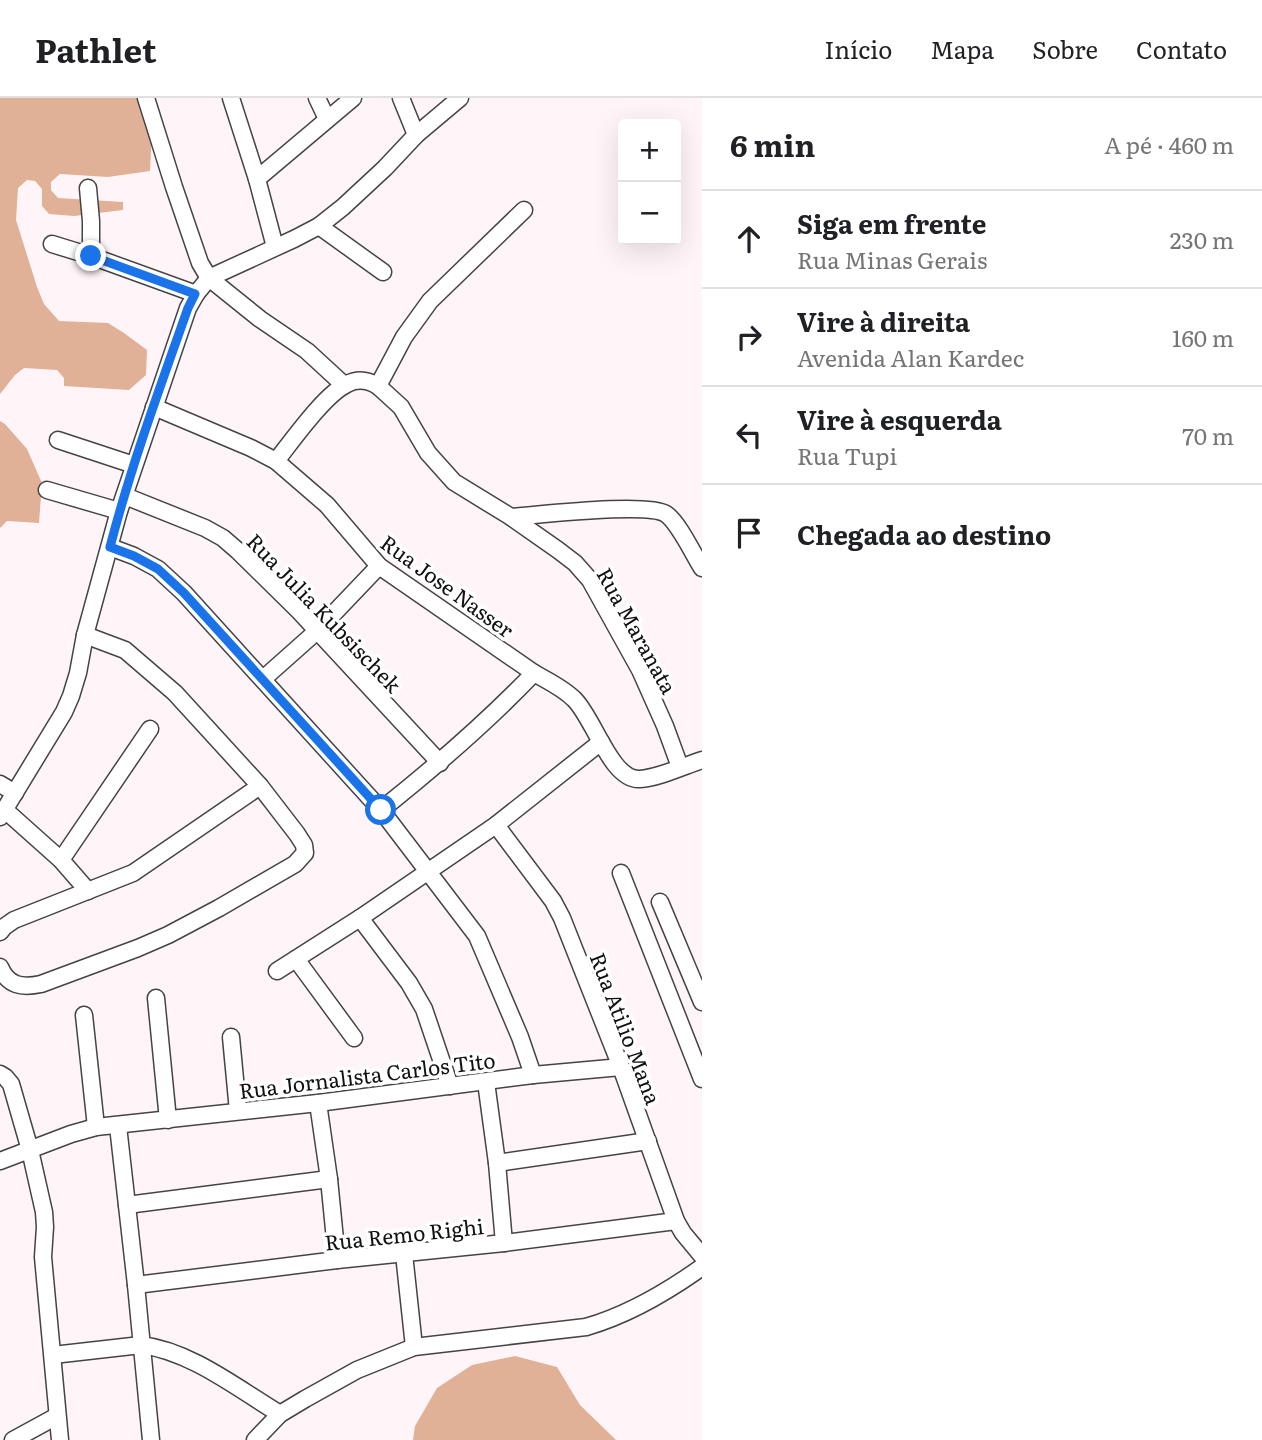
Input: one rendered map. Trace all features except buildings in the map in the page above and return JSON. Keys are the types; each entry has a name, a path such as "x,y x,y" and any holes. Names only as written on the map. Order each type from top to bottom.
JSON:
{"street":[{"path":"146,98 177,198 200,262 209,278 260,319 307,351 344,385"},
{"path":"231,98 275,247"},
{"path":"317,98 327,119"},
{"path":"257,179 353,98"},
{"path":"401,98 416,135"},
{"path":"88,891 61,860 2,814 71,696 122,503 188,308 195,294 209,278 319,226 385,168 416,135 460,98"},
{"path":"88,188 91,256"},
{"path":"276,461 326,401 344,385 362,380 378,386 404,337 429,301 524,210"},
{"path":"319,226 383,272"},
{"path":"52,244 195,294"},
{"name":"Rua Maranata","path":"378,386 401,407 428,453 454,482 511,517 575,563 590,580 640,670 680,767"},
{"name":"Rua Jose Nasser","path":"154,407 276,461 327,506 379,566 576,700 590,718 616,767 627,776 640,779 680,767"},
{"path":"58,440 134,465"},
{"name":"Rua Julia Kubsischek","path":"47,490 122,503 205,528 223,538 317,631 439,763"},
{"path":"511,517 634,508 656,510 667,515 676,524 702,568"},
{"path":"110,547 158,569 184,593 381,810 477,936 533,1074"},
{"path":"263,679 317,631 379,566"},
{"path":"0,967 8,981 17,985 41,985 168,935 295,864 305,853 304,845 297,834 260,786 175,693 125,650 85,635"},
{"path":"381,810 486,722 534,673"},
{"path":"61,860 150,729"},
{"path":"277,971 496,825 601,742"},
{"path":"680,767 702,760"},
{"path":"0,783 15,793"},
{"path":"0,932 14,920 133,873 260,786"},
{"name":"Rua Atilio Mana","path":"496,825 562,918 621,1067 676,1221 702,1256"},
{"path":"621,873 702,1079"},
{"path":"660,902 702,1002"},
{"path":"360,918 409,983 424,1009 450,1086"},
{"path":"296,959 354,1038"},
{"path":"156,998 168,1120"},
{"path":"85,1015 96,1127"},
{"path":"232,1037 238,1111"},
{"name":"Rua Jornalista Carlos Tito","path":"0,1161 96,1127 318,1103 533,1074 621,1067"},
{"path":"0,1074 11,1084 30,1150 45,1219 43,1257 60,1440"},
{"path":"486,1082 504,1243"},
{"path":"318,1103 337,1260"},
{"path":"118,1126 151,1440"},
{"path":"496,1163 648,1142"},
{"path":"127,1206 329,1179"},
{"name":"Rua Remo Righi","path":"136,1285 676,1221"},
{"path":"404,1254 414,1347"},
{"path":"255,1440 280,1414 357,1370 414,1347 586,1327 643,1304 702,1267"},
{"path":"53,1355 141,1345 165,1350 197,1363 280,1414"},
{"path":"13,1440 57,1416"}],"shaded area":[{"path":"0,98 141,98 152,131 150,171 108,177 60,174 51,182 51,190 58,198 123,202 123,210 74,216 49,214 42,206 42,189 35,181 27,180 18,188 16,220 44,304 59,321 108,323 147,350 146,375 129,390 64,386 64,378 57,370 24,368 0,394"},
{"path":"0,421 27,449 42,483 39,523 7,521 0,528"},
{"path":"515,1356 557,1367 580,1405 616,1440 413,1440 415,1426 437,1388 472,1365"}],"route":[{"path":"91,256 195,294 142,440 110,547 158,569 184,593 381,810"}]}
